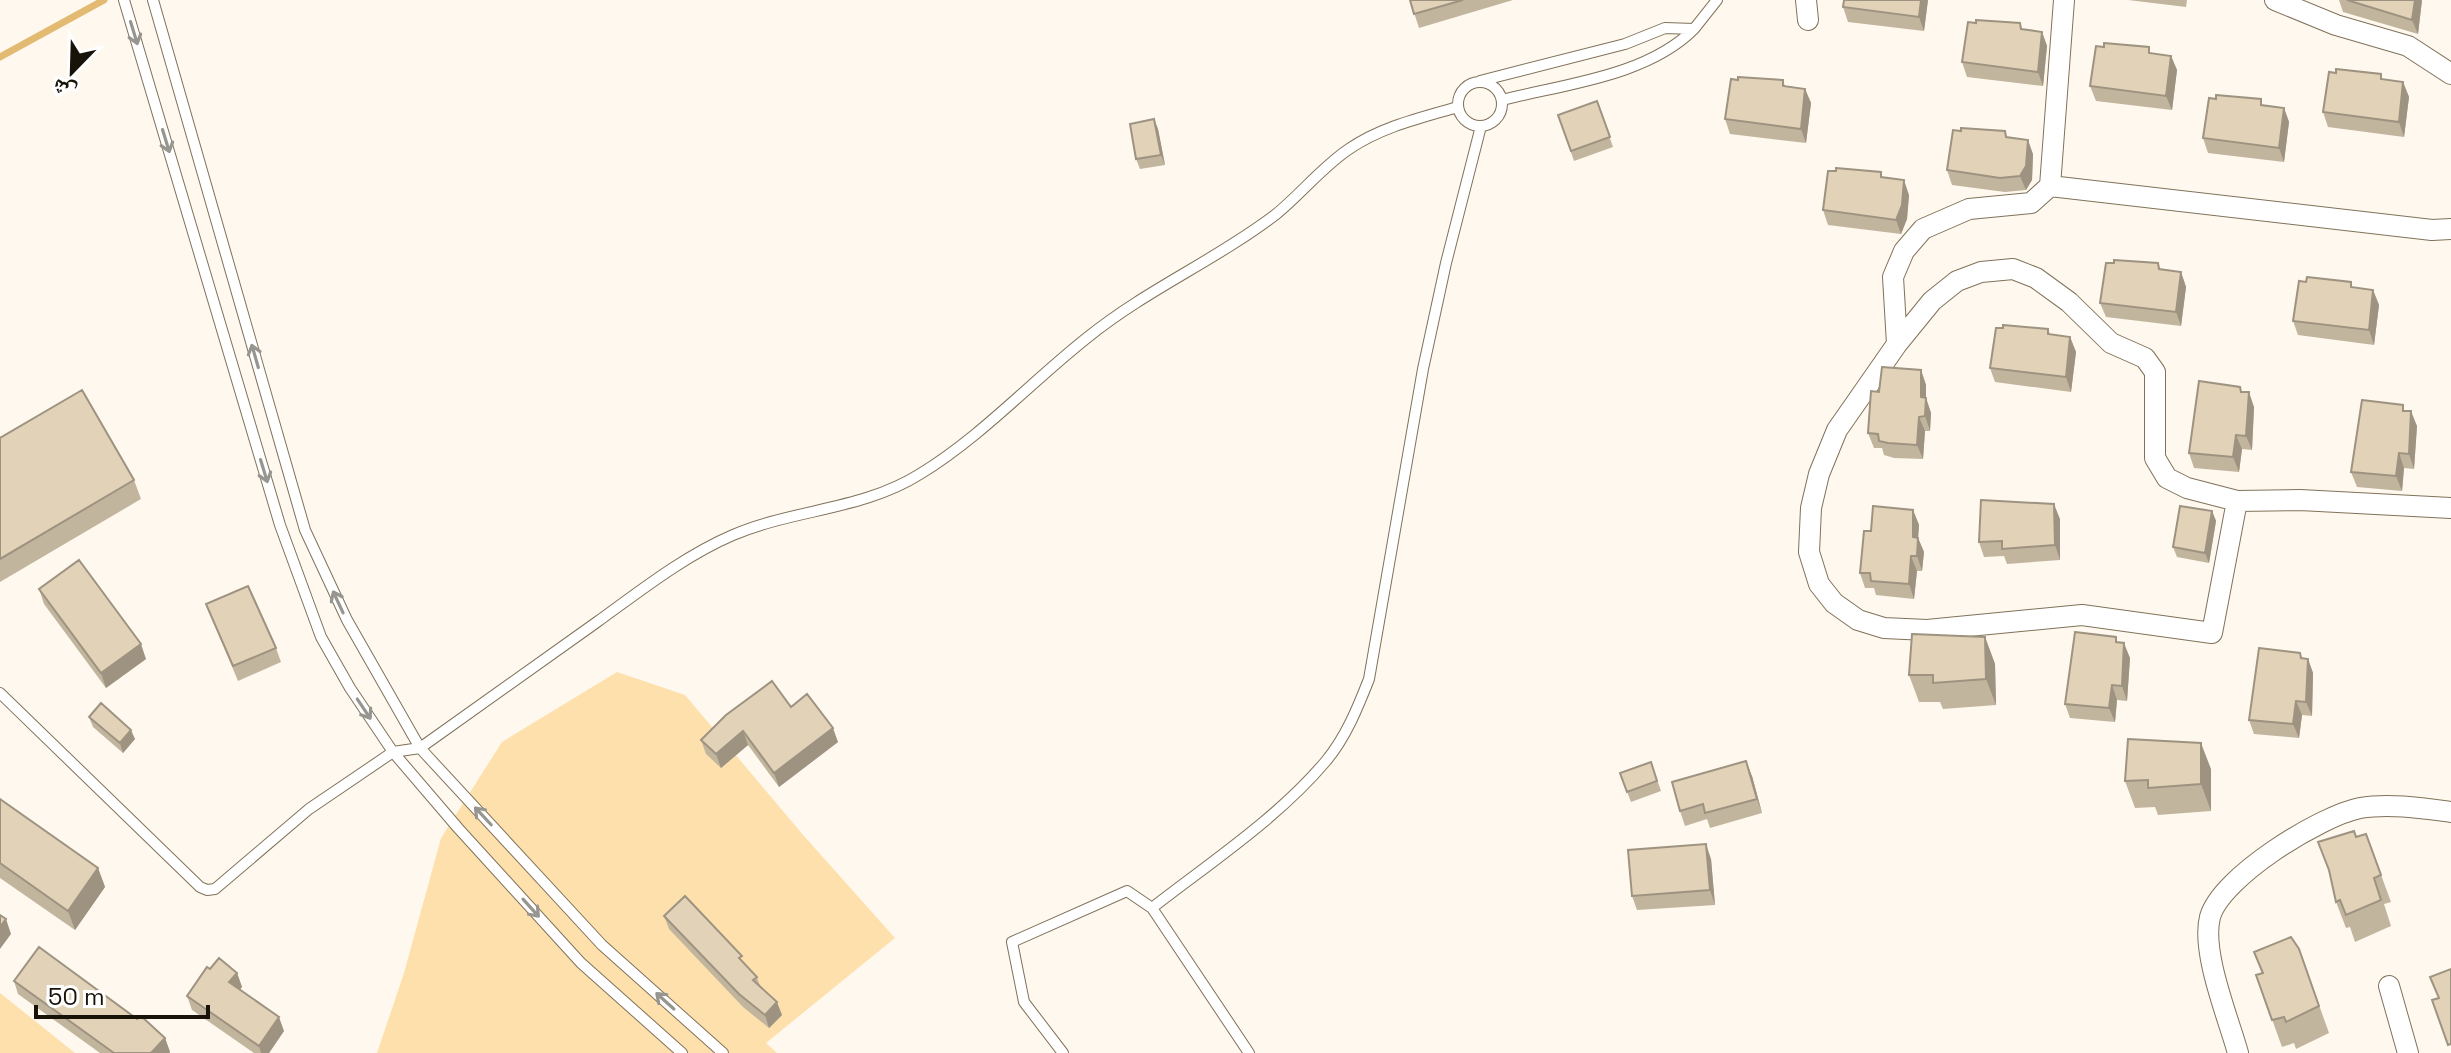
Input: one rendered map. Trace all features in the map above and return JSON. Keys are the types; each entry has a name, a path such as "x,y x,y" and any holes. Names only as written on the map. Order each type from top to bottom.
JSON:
{"street":[{"path":"1897,344 1893,277 1904,251 1923,229 1969,209 2031,203 2050,186 2064,0"},
{"path":"2275,0 2336,25 2408,46 2451,74"},
{"path":"2050,186 2432,230 2451,229"},
{"path":"2237,501 2212,633 2082,615 1927,630 1884,628 1858,620 1834,603 1819,584 1809,552 1811,508 1819,474 1837,430 1897,344 1932,301 1957,281 1981,272 2013,269 2036,278 2069,302 2111,343 2145,358 2155,372 2155,458 2167,478 2187,488 2237,501 2300,500 2451,508"},
{"path":"2238,1053 2208,948 2211,915 2228,888 2317,822 2360,808 2401,807 2451,812"},
{"path":"2389,986 2408,1053"}],"lane":[{"path":"124,0 280,525 321,637 350,688 393,752 458,828 581,963 682,1053"},
{"path":"153,0 305,530 347,620 420,748 602,945 723,1053"},
{"path":"1502,100 1628,69 1673,48 1694,29 1717,0"},
{"path":"1480,81 1494,87 1502,100 1500,114 1495,120 1481,126 1465,120 1458,107 1465,87 1480,81 1625,44 1665,28 1694,29"},
{"path":"0,693 200,887 215,889 309,809 393,752 420,748 648,585 733,535 893,490 961,446 1089,336 1275,214 1346,151 1374,133 1458,107"},
{"path":"1152,908 1290,799 1328,759 1353,719 1369,679 1423,369 1481,126"},
{"path":"1063,1053 1024,1002 1012,942 1127,891 1152,908 1249,1053"}],"shaded area":[{"path":"617,672 685,695 895,938 766,1043 777,1053 377,1053 404,973 441,838 502,742"},
{"path":"0,993 75,1053 0,1053"}],"building":[{"path":"1410,0 1463,0 1414,14"},
{"path":"1844,0 1921,0 1919,17 1843,7"},
{"path":"2347,0 2415,0 2412,20"},
{"path":"1976,20 2020,23 2021,29 2042,32 2038,72 1962,62 1968,22 1976,23"},
{"path":"2104,43 2149,47 2149,53 2171,56 2166,96 2090,86 2096,46 2104,47"},
{"path":"2336,69 2381,74 2381,79 2403,82 2399,122 2323,112 2329,72 2336,73"},
{"path":"1738,77 1783,80 1783,86 1805,89 1801,129 1725,119 1731,79 1738,80"},
{"path":"2216,95 2261,99 2261,105 2284,108 2279,148 2203,138 2209,98 2216,99"},
{"path":"1597,101 1610,137 1571,151 1558,115"},
{"path":"1154,119 1161,155 1136,159 1130,124"},
{"path":"1961,128 2005,131 2006,137 2028,140 2026,166 2020,176 2000,178 1947,170 1953,130 1961,131"},
{"path":"1836,168 1881,172 1881,177 1904,180 1902,205 1896,220 1823,210 1828,171 1836,171"},
{"path":"2114,260 2158,263 2159,269 2181,272 2176,312 2100,303 2106,263 2114,263"},
{"path":"2307,277 2351,282 2351,287 2373,290 2369,330 2293,321 2299,281 2306,282"},
{"path":"2003,325 2048,329 2048,334 2070,337 2066,377 1990,368 1996,328 2003,328"},
{"path":"1882,367 1921,370 1921,397 1926,398 1925,416 1919,417 1917,445 1879,441 1878,434 1868,433 1871,391 1879,392"},
{"path":"2199,381 2240,387 2241,392 2249,392 2246,436 2236,435 2233,457 2189,453"},
{"path":"82,390 134,480 0,559 0,438"},
{"path":"2362,400 2403,405 2403,411 2411,411 2409,454 2399,453 2396,476 2351,472"},
{"path":"1981,500 2054,504 2055,545 2002,549 2002,541 1979,542"},
{"path":"1873,506 1913,510 1913,537 1918,538 1917,556 1911,556 1909,584 1871,581 1870,573 1860,573 1864,531 1871,531"},
{"path":"2180,506 2212,511 2205,553 2173,547"},
{"path":"79,560 141,644 101,673 39,589"},
{"path":"248,586 276,648 233,666 206,604"},
{"path":"2075,632 2116,637 2116,642 2124,643 2122,686 2112,685 2109,708 2065,704"},
{"path":"1912,634 1985,637 1986,679 1933,683 1933,675 1909,675"},
{"path":"2259,648 2300,653 2301,658 2308,659 2306,702 2296,701 2293,724 2249,720"},
{"path":"772,681 791,707 807,694 833,728 774,773 743,731 716,754 701,740 726,715"},
{"path":"101,703 131,730 120,743 89,717"},
{"path":"2128,739 2201,743 2201,784 2148,788 2148,780 2125,781"},
{"path":"1746,761 1757,799 1705,813 1703,804 1680,811 1672,782"},
{"path":"1651,762 1657,781 1627,792 1620,773"},
{"path":"0,799 98,868 68,911 0,863"},
{"path":"2354,831 2356,837 2366,834 2381,875 2374,878 2381,900 2346,915 2340,900 2336,902 2329,870 2318,842"},
{"path":"1706,844 1710,890 1632,896 1628,850"},
{"path":"685,896 742,956 739,958 757,977 753,980 777,1002 765,1015 739,994 664,916"},
{"path":"2291,937 2299,949 2319,1006 2286,1022 2284,1017 2272,1020 2256,975 2263,973 2254,952"},
{"path":"39,947 137,1019 141,1016 165,1038 151,1053 114,1053 14,981"},
{"path":"219,958 237,973 229,982 279,1017 259,1046 187,996 207,967 210,969"},
{"path":"2451,969 2451,1044 2448,1045 2432,1000 2439,998 2430,977"}],"waterway":[{"path":"0,57 104,0"}]}
